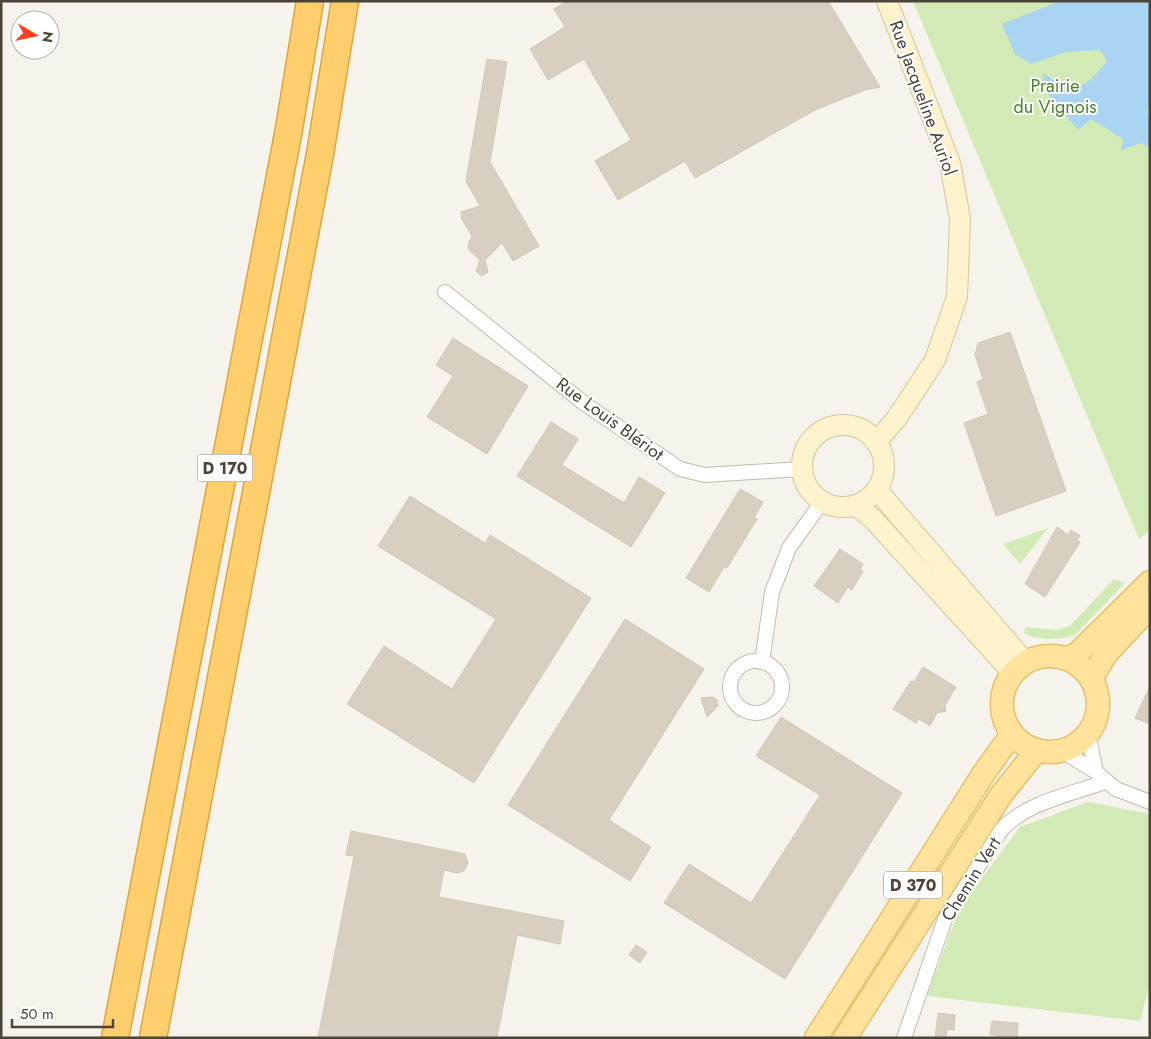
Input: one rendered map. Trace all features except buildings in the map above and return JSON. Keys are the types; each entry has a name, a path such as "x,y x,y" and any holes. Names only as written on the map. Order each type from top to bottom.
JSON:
{"highway":[{"name":"D 170","path":"115,1038 287,138 310,1"},
{"name":"D 170","path":"152,1038 320,154 345,1"}],"main road":[{"path":"1067,659 1084,648 1150,582"},
{"path":"1091,679 1106,654 1150,607"},
{"path":"1046,656 1067,659 1078,665 1091,679 1098,704 1095,719 1088,733 1072,747 1062,751 1037,750 1023,744 1012,734 1004,720 1002,704 1005,688 1019,668 1046,656"},
{"name":"D 370","path":"816,1038 984,773 1012,734"},
{"name":"D 370","path":"845,1038 1001,795 1037,750"}],"street":[{"name":"Rue Jacqueline Auriol","path":"876,442 897,418 935,360 957,297 960,219 950,163 887,1"},
{"name":"Rue Louis Blériot","path":"445,292 585,404 680,469 705,475 802,469"},
{"path":"839,425 853,426 866,432 876,442 883,455 884,469 877,490 869,499 856,506 834,507 822,502 808,488 802,469 802,458 815,436 827,428 839,425"},
{"path":"877,490 1019,668"},
{"path":"762,662 772,592 788,548 822,502"},
{"path":"856,506 872,518 1019,668"},
{"path":"1088,733 1101,777"},
{"path":"1062,751 1101,777 1150,802"},
{"name":"Chemin Vert","path":"904,1038 945,919 1002,829 1014,817 1027,810 1101,777"}],"green space":[{"name":"Prairie du Vignois","path":"913,1 1150,1 1150,530 1139,539"},
{"path":"1048,528 1020,564 1003,544"},
{"path":"1114,579 1125,583 1075,635 1049,639 1029,636 1024,633 1025,627 1056,630 1070,626"},
{"path":"1088,802 1150,814 1150,984 1140,1021 927,996 959,909 1020,827"}],"water":[{"path":"1060,1 1150,1 1150,106 1147,110 1150,119 1150,148 1141,143 1121,150 1123,139 1091,119 1078,130 1043,88 1043,73 1063,85 1071,87 1085,84 1107,61 1100,50 1066,52 1031,64 1015,54 1002,24"}]}
